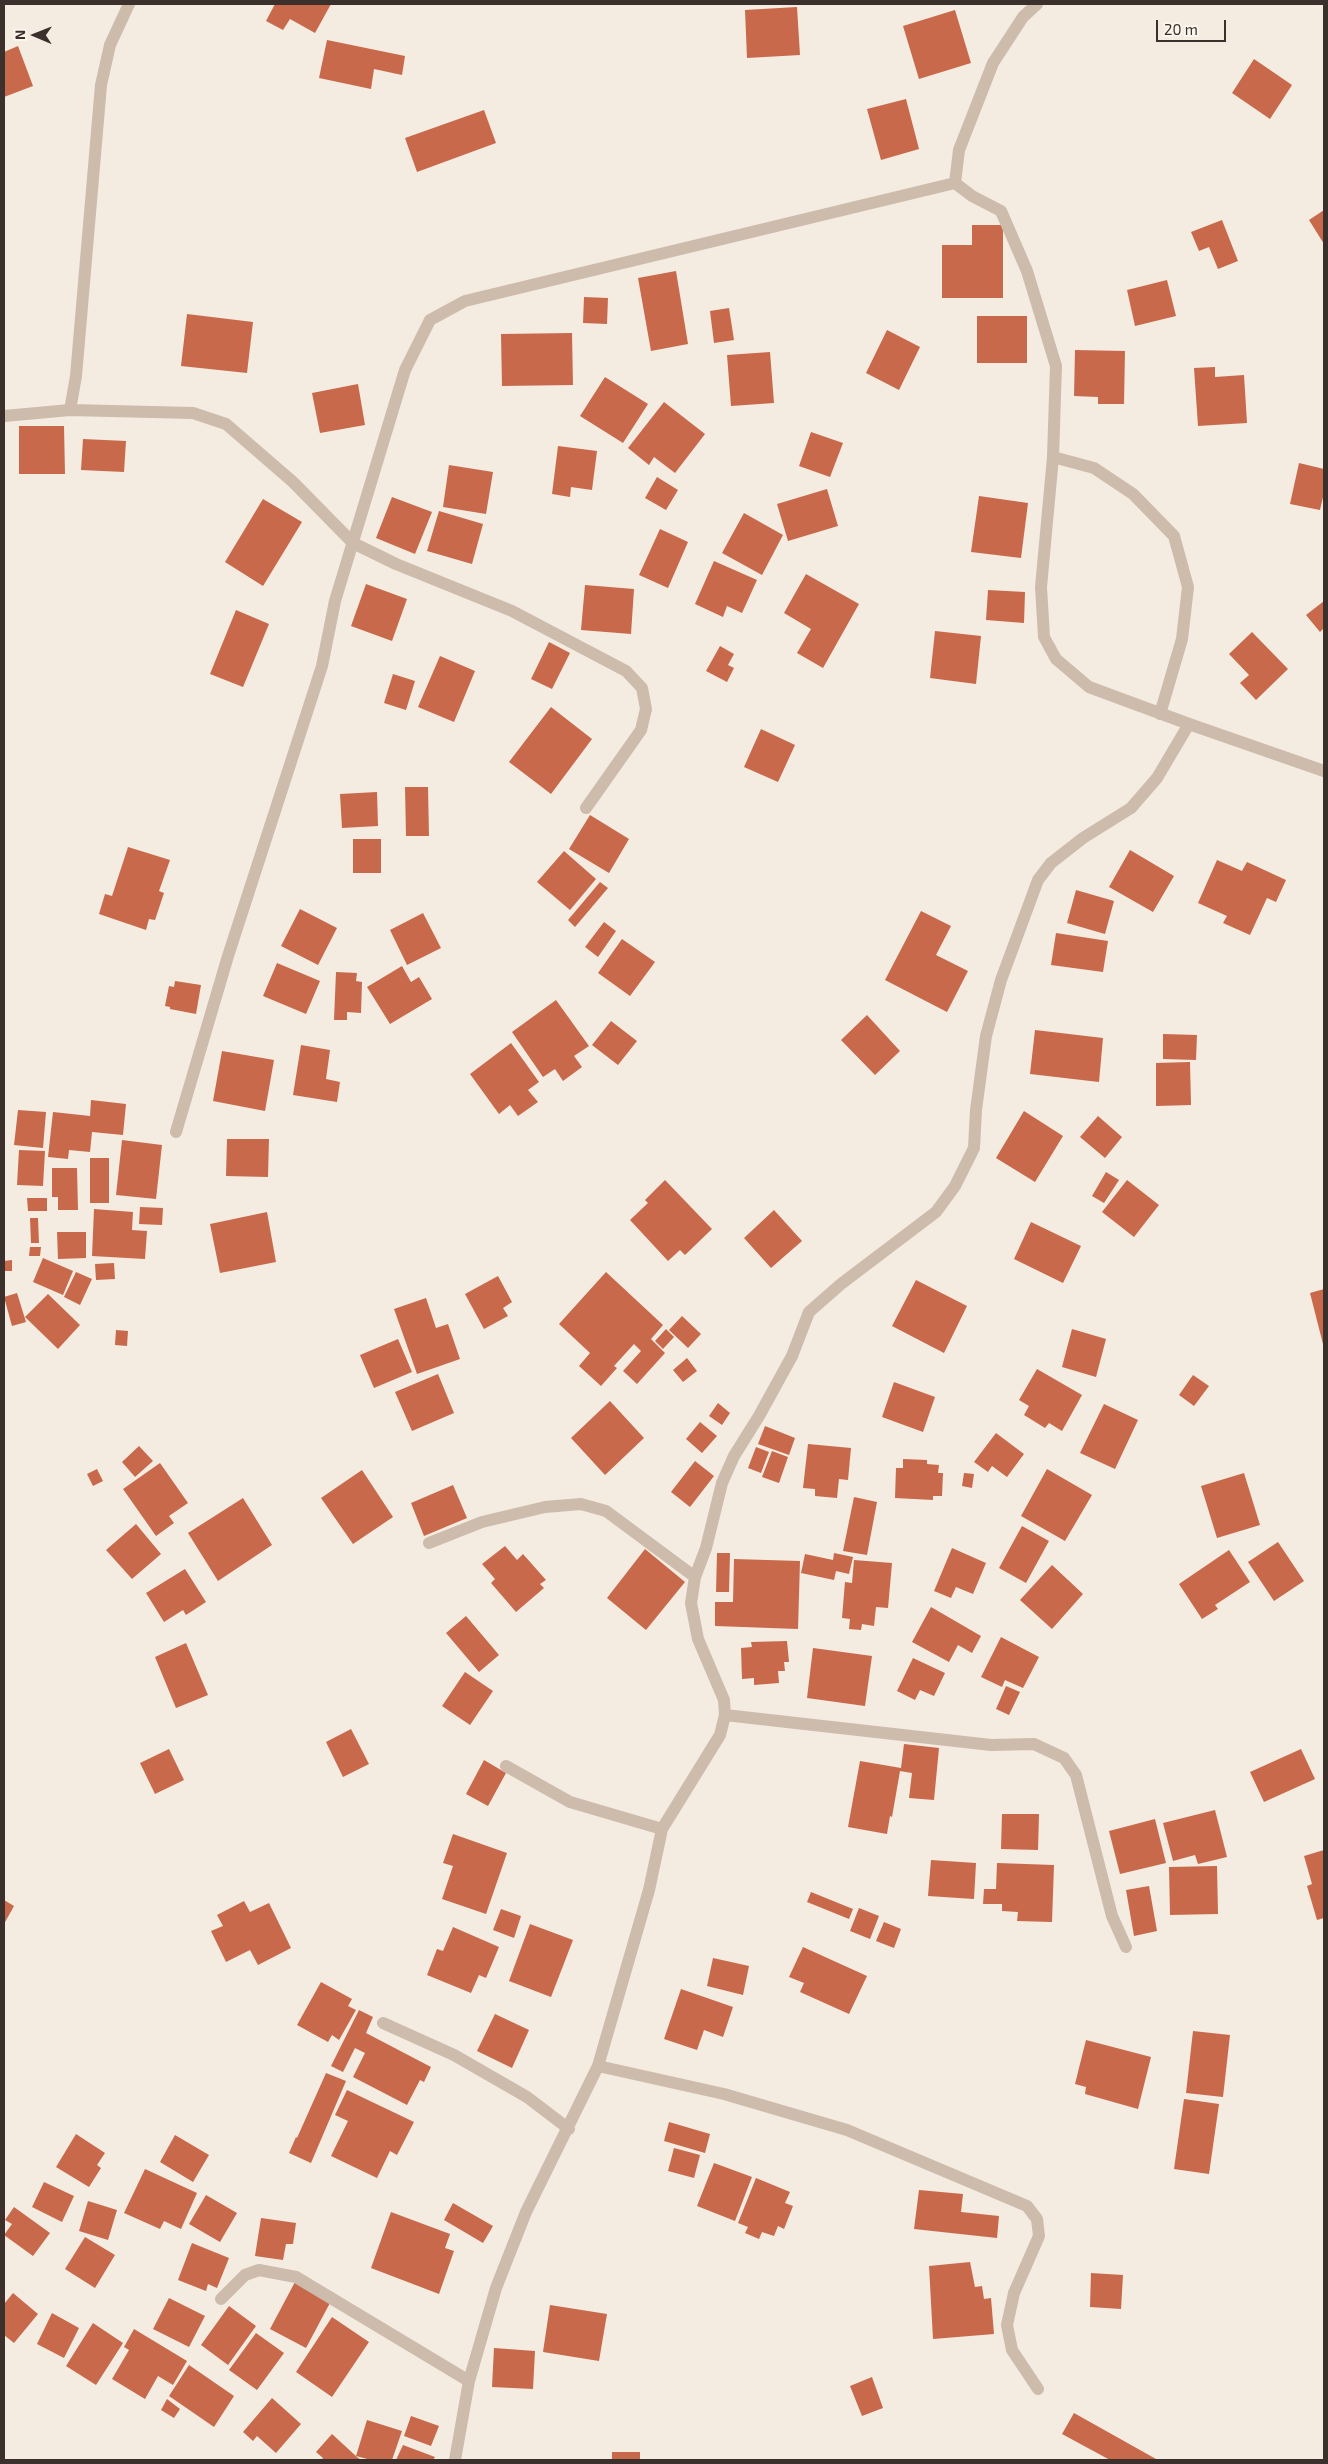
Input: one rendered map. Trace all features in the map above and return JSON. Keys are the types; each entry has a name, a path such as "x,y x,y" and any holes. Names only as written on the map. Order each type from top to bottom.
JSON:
{"street":[{"path":"70,410 76,376 101,86 110,45 129,4"},
{"path":"955,182 959,150 993,63 1023,17 1037,4"},
{"path":"955,182 972,196 1001,212 1027,271 1056,366 1053,457 1041,586 1044,637 1056,659 1089,687 1160,714 1324,771"},
{"path":"176,1132 228,956 322,666 335,601 405,370 430,320 465,301 955,182"},
{"path":"4,416 70,410 193,413 226,424 293,482 353,543 396,564 512,611 626,671 642,688 646,709 641,730 586,808"},
{"path":"1053,457 1094,468 1133,494 1174,536 1188,587 1182,639 1160,714"},
{"path":"455,2460 469,2380 496,2288 520,2229 598,2066 649,1890 662,1829 720,1735 726,1715 724,1700 698,1639 691,1603 695,1577 706,1548 725,1476 734,1456 760,1416 792,1356 810,1312 841,1284 936,1212 955,1186 974,1148 976,1110 986,1036 1001,980 1038,880 1051,863 1077,843 1131,808 1157,778 1189,724"},
{"path":"429,1543 482,1522 545,1507 581,1504 606,1511 695,1577"},
{"path":"726,1715 991,1745 1034,1744 1064,1758 1076,1775 1112,1916 1126,1947"},
{"path":"506,1766 570,1802 662,1829"},
{"path":"383,2023 454,2055 527,2097 569,2129"},
{"path":"598,2066 724,2094 846,2130 1027,2206 1037,2219 1039,2236 1014,2293 1007,2325 1012,2350 1038,2389"},
{"path":"221,2299 244,2274 259,2270 296,2277 469,2380"}],"building":[{"path":"275,4 331,4 315,33 290,19 283,30 266,21"},
{"path":"797,7 800,55 747,58 745,10"},
{"path":"955,10 971,63 919,79 903,26"},
{"path":"327,40 405,56 402,75 374,69 371,89 319,78"},
{"path":"18,46 33,86 4,97 4,52"},
{"path":"1254,59 1292,85 1270,119 1232,93"},
{"path":"906,99 919,149 881,160 867,109"},
{"path":"484,110 496,143 417,172 405,138"},
{"path":"1324,210 1324,244 1309,220"},
{"path":"1222,220 1238,261 1218,269 1209,247 1199,251 1191,232"},
{"path":"972,225 1003,225 1003,298 942,298 942,245 972,245"},
{"path":"676,271 688,344 651,351 638,278"},
{"path":"1167,280 1176,316 1135,326 1127,290"},
{"path":"584,297 608,298 607,324 583,323"},
{"path":"729,308 734,340 714,343 710,311"},
{"path":"187,314 253,322 247,373 181,366"},
{"path":"977,316 1027,316 1027,363 977,363"},
{"path":"887,330 920,347 899,390 866,373"},
{"path":"572,333 573,385 502,386 501,334"},
{"path":"1075,350 1125,351 1124,404 1098,404 1098,397 1074,396"},
{"path":"770,352 774,403 731,406 727,355"},
{"path":"1215,367 1215,377 1244,375 1247,423 1198,426 1194,368"},
{"path":"605,377 648,404 623,443 580,416"},
{"path":"358,384 365,425 320,433 312,393"},
{"path":"664,402 705,434 675,473 654,457 649,465 628,448"},
{"path":"19,426 64,426 65,474 19,474"},
{"path":"811,432 843,443 830,477 799,466"},
{"path":"83,439 126,441 124,472 81,470"},
{"path":"558,446 597,451 592,490 571,487 570,497 552,494"},
{"path":"1299,463 1324,469 1324,493 1320,510 1290,504"},
{"path":"449,465 493,472 486,514 443,507"},
{"path":"657,477 678,490 666,510 645,498"},
{"path":"827,489 838,526 788,541 777,504"},
{"path":"979,496 1028,503 1021,558 971,552"},
{"path":"392,497 432,512 415,554 376,538"},
{"path":"263,499 302,522 263,586 225,562"},
{"path":"439,511 483,524 472,564 427,551"},
{"path":"744,513 783,535 762,575 722,553"},
{"path":"660,529 688,542 668,588 639,575"},
{"path":"714,561 757,580 742,613 727,606 723,617 695,604"},
{"path":"806,574 859,604 823,668 797,653 811,629 784,613"},
{"path":"366,584 407,599 392,641 351,626"},
{"path":"585,585 634,589 631,634 581,630"},
{"path":"988,590 1025,592 1024,623 986,620"},
{"path":"1324,601 1324,628 1320,632 1306,615"},
{"path":"236,610 269,624 243,687 210,674"},
{"path":"935,631 981,636 976,684 930,678"},
{"path":"1252,632 1288,669 1256,700 1240,683 1249,675 1229,654"},
{"path":"549,642 570,653 552,689 531,679"},
{"path":"720,646 734,654 728,665 734,668 727,682 706,671"},
{"path":"440,656 475,671 454,722 418,707"},
{"path":"393,674 415,681 406,710 384,703"},
{"path":"551,707 592,739 551,794 509,762"},
{"path":"761,729 795,745 778,782 744,767"},
{"path":"405,787 428,787 429,836 406,836"},
{"path":"377,792 378,826 342,828 340,794"},
{"path":"590,815 629,839 609,873 569,849"},
{"path":"353,839 381,839 381,873 353,873"},
{"path":"128,847 170,860 159,891 164,893 155,920 149,919 146,930 99,914 105,894 112,896"},
{"path":"1130,850 1174,876 1153,912 1109,887"},
{"path":"564,851 596,879 570,910 537,882"},
{"path":"1217,860 1242,871 1247,862 1286,880 1276,902 1267,898 1250,935 1223,923 1227,916 1198,903"},
{"path":"600,882 608,888 575,927 568,920"},
{"path":"1076,890 1114,901 1105,934 1067,923"},
{"path":"300,909 337,928 318,965 281,946"},
{"path":"921,911 951,926 936,955 968,971 947,1012 885,980"},
{"path":"423,913 441,948 407,965 390,930"},
{"path":"604,922 616,931 598,957 585,947"},
{"path":"1056,933 1108,941 1103,972 1051,965"},
{"path":"622,939 655,962 630,996 598,973"},
{"path":"277,963 320,981 306,1014 263,996"},
{"path":"402,966 411,982 419,977 432,999 390,1024 367,987"},
{"path":"336,972 357,973 356,981 362,982 361,1013 347,1012 347,1020 334,1020"},
{"path":"175,981 201,985 196,1014 170,1009 170,1007 165,1006 169,986 174,987"},
{"path":"556,1000 589,1046 574,1056 582,1067 563,1081 555,1069 543,1077 512,1032"},
{"path":"867,1015 900,1051 875,1075 841,1040"},
{"path":"611,1021 637,1041 618,1065 592,1045"},
{"path":"1035,1030 1103,1038 1099,1082 1030,1074"},
{"path":"1163,1034 1197,1035 1196,1060 1163,1059"},
{"path":"511,1043 539,1082 528,1090 538,1102 518,1116 510,1105 499,1114 470,1074"},
{"path":"301,1045 330,1050 326,1079 340,1082 337,1102 293,1095"},
{"path":"222,1051 274,1060 265,1111 213,1101"},
{"path":"1190,1062 1191,1105 1156,1106 1156,1063"},
{"path":"91,1100 126,1104 123,1135 92,1132 90,1152 69,1150 68,1159 48,1157 53,1112 90,1116"},
{"path":"18,1110 46,1112 43,1148 14,1145"},
{"path":"1024,1111 1063,1136 1035,1182 996,1158"},
{"path":"1098,1116 1122,1137 1105,1158 1080,1137"},
{"path":"227,1139 269,1139 268,1177 226,1176"},
{"path":"122,1140 162,1145 156,1199 116,1195"},
{"path":"19,1150 45,1151 43,1186 17,1185"},
{"path":"90,1158 109,1158 109,1203 90,1203"},
{"path":"52,1168 77,1168 78,1210 58,1210 58,1197 52,1197"},
{"path":"1106,1172 1119,1180 1104,1203 1092,1196"},
{"path":"665,1180 712,1229 685,1255 680,1250 668,1261 630,1220 648,1203 645,1200"},
{"path":"1127,1180 1159,1205 1134,1237 1102,1212"},
{"path":"27,1198 47,1198 47,1211 28,1211"},
{"path":"140,1207 163,1208 162,1225 139,1224"},
{"path":"94,1209 133,1212 132,1230 147,1231 145,1259 92,1256"},
{"path":"774,1210 802,1241 771,1268 744,1238"},
{"path":"267,1212 276,1262 220,1273 210,1224"},
{"path":"30,1218 38,1218 39,1243 31,1243"},
{"path":"1031,1222 1081,1246 1063,1283 1014,1259"},
{"path":"57,1232 86,1232 86,1258 58,1259"},
{"path":"30,1247 41,1247 40,1256 29,1256"},
{"path":"43,1258 73,1271 63,1295 33,1282"},
{"path":"12,1260 12,1271 4,1271 4,1261"},
{"path":"114,1263 115,1279 96,1280 95,1264"},
{"path":"76,1272 92,1279 80,1305 64,1297"},
{"path":"606,1272 663,1325 651,1339 665,1353 637,1384 623,1371 641,1351 634,1344 614,1366 617,1368 601,1386 579,1366 590,1353 559,1324"},
{"path":"498,1276 512,1302 503,1308 508,1316 484,1329 465,1294"},
{"path":"916,1280 967,1306 944,1353 892,1326"},
{"path":"1324,1289 1324,1348 1310,1293"},
{"path":"17,1293 26,1322 12,1326 4,1297"},
{"path":"48,1294 80,1325 58,1349 25,1317"},
{"path":"426,1298 436,1328 448,1324 460,1359 417,1374 394,1309"},
{"path":"682,1316 701,1334 688,1348 669,1330"},
{"path":"666,1329 674,1337 663,1349 655,1341"},
{"path":"1072,1329 1106,1339 1096,1377 1062,1367"},
{"path":"116,1330 128,1331 127,1346 115,1345"},
{"path":"398,1339 412,1372 374,1388 360,1355"},
{"path":"687,1358 697,1371 683,1382 673,1370"},
{"path":"1037,1369 1082,1395 1062,1431 1049,1423 1045,1428 1024,1415 1029,1406 1019,1400"},
{"path":"438,1374 454,1413 412,1431 395,1392"},
{"path":"1193,1375 1209,1386 1194,1406 1179,1395"},
{"path":"894,1382 935,1397 923,1432 882,1417"},
{"path":"610,1401 644,1438 605,1475 571,1438"},
{"path":"718,1403 730,1413 722,1425 709,1416"},
{"path":"1104,1404 1138,1420 1115,1469 1080,1453"},
{"path":"700,1422 717,1436 702,1453 686,1439"},
{"path":"765,1426 795,1438 789,1455 758,1444"},
{"path":"996,1433 1024,1454 1007,1477 992,1466 988,1472 974,1462"},
{"path":"808,1444 851,1448 848,1480 839,1479 837,1498 815,1496 815,1489 803,1488"},
{"path":"139,1446 153,1461 135,1477 122,1462"},
{"path":"756,1447 769,1452 761,1473 748,1468"},
{"path":"772,1451 788,1457 779,1483 762,1477"},
{"path":"903,1459 927,1460 927,1464 939,1465 938,1473 943,1473 942,1496 933,1496 933,1500 895,1498 896,1468 903,1468"},
{"path":"695,1461 714,1476 690,1507 671,1492"},
{"path":"160,1463 188,1503 169,1516 174,1523 156,1536 123,1489"},
{"path":"97,1469 103,1481 93,1486 87,1474"},
{"path":"1047,1469 1092,1495 1065,1541 1021,1516"},
{"path":"362,1470 393,1517 353,1544 321,1498"},
{"path":"964,1473 974,1474 972,1488 962,1486"},
{"path":"1244,1473 1260,1525 1217,1538 1201,1486"},
{"path":"453,1485 467,1518 424,1536 411,1503"},
{"path":"854,1497 877,1502 867,1555 843,1551"},
{"path":"243,1498 272,1545 218,1581 188,1533"},
{"path":"136,1524 161,1554 132,1579 106,1550"},
{"path":"1022,1526 1049,1541 1026,1583 999,1568"},
{"path":"1278,1542 1304,1581 1274,1601 1248,1562"},
{"path":"505,1546 517,1560 523,1554 546,1580 540,1584 544,1588 516,1612 491,1583 495,1579 482,1564"},
{"path":"952,1548 986,1563 973,1594 956,1587 951,1598 934,1591"},
{"path":"645,1549 685,1582 646,1630 607,1598"},
{"path":"1229,1550 1250,1582 1215,1605 1218,1609 1202,1619 1179,1584"},
{"path":"717,1553 730,1553 729,1592 716,1592"},
{"path":"834,1553 853,1557 849,1574 836,1571 834,1580 801,1573 805,1554 833,1560"},
{"path":"734,1559 800,1561 798,1629 715,1626 715,1602 733,1602"},
{"path":"854,1560 892,1563 888,1608 876,1607 874,1626 862,1624 861,1630 849,1629 850,1619 842,1618 845,1582 852,1583"},
{"path":"1052,1565 1083,1594 1052,1629 1020,1600"},
{"path":"185,1569 206,1602 186,1615 183,1610 164,1622 146,1593"},
{"path":"931,1607 981,1636 972,1653 958,1645 949,1662 912,1642"},
{"path":"466,1616 499,1655 479,1672 446,1633"},
{"path":"1001,1637 1039,1657 1023,1688 1005,1680 1002,1687 981,1677"},
{"path":"787,1641 789,1662 784,1662 785,1671 778,1671 779,1683 754,1685 754,1678 742,1679 741,1648 752,1647 751,1642"},
{"path":"186,1643 208,1695 176,1708 155,1657"},
{"path":"813,1648 872,1656 865,1706 807,1698"},
{"path":"913,1658 945,1673 934,1696 920,1690 915,1700 897,1691"},
{"path":"465,1672 493,1691 470,1725 442,1706"},
{"path":"1006,1686 1020,1692 1009,1715 996,1709"},
{"path":"351,1729 369,1764 343,1777 326,1742"},
{"path":"904,1744 939,1748 934,1800 909,1798 912,1773 900,1771 887,1834 848,1827 860,1761 901,1768"},
{"path":"169,1749 184,1780 155,1794 140,1763"},
{"path":"1301,1749 1315,1779 1264,1802 1250,1772"},
{"path":"484,1760 506,1773 488,1806 466,1794"},
{"path":"1215,1810 1227,1857 1198,1864 1195,1855 1173,1861 1163,1823"},
{"path":"1002,1814 1039,1814 1038,1850 1001,1849"},
{"path":"1155,1819 1166,1863 1120,1874 1109,1831"},
{"path":"453,1834 507,1853 486,1914 442,1899 453,1866 443,1863"},
{"path":"1324,1850 1324,1918 1317,1920 1307,1886 1312,1884 1304,1856"},
{"path":"931,1860 976,1863 974,1899 928,1896"},
{"path":"997,1863 1054,1865 1052,1922 1017,1921 1018,1912 1002,1911 1002,1904 983,1904 984,1889 996,1889"},
{"path":"1217,1866 1218,1914 1170,1915 1169,1867"},
{"path":"1149,1886 1157,1931 1134,1936 1126,1890"},
{"path":"811,1892 853,1909 849,1919 807,1902"},
{"path":"4,1900 14,1906 4,1924"},
{"path":"244,1901 250,1912 269,1903 291,1948 258,1965 250,1950 226,1962 211,1931 223,1926 217,1915"},
{"path":"859,1908 879,1916 870,1939 850,1931"},
{"path":"501,1909 521,1916 514,1938 493,1930"},
{"path":"884,1922 901,1929 894,1948 876,1941"},
{"path":"530,1924 573,1940 551,1997 509,1981"},
{"path":"453,1927 499,1947 486,1978 479,1975 471,1993 427,1975 437,1949 443,1951"},
{"path":"803,1947 867,1976 849,2014 800,1992 804,1983 789,1977"},
{"path":"713,1958 749,1966 743,1995 707,1986"},
{"path":"321,1982 352,1999 348,2006 356,2010 339,2040 332,2035 328,2042 297,2025"},
{"path":"681,1989 733,2007 723,2037 704,2030 697,2050 664,2039"},
{"path":"359,2010 373,2017 366,2033 431,2067 424,2082 420,2080 407,2105 353,2077 365,2053 355,2048 343,2072 331,2066"},
{"path":"495,2014 529,2030 512,2068 477,2051"},
{"path":"1193,2031 1230,2035 1223,2097 1186,2093"},
{"path":"1086,2040 1151,2057 1138,2109 1085,2094 1086,2087 1075,2084"},
{"path":"326,2073 346,2081 311,2163 289,2153"},
{"path":"347,2090 414,2122 397,2155 390,2151 377,2178 331,2156 348,2121 335,2115"},
{"path":"1184,2099 1219,2104 1209,2174 1174,2169"},
{"path":"669,2122 710,2134 705,2153 664,2141"},
{"path":"76,2134 105,2153 97,2165 101,2168 89,2187 56,2167"},
{"path":"175,2135 209,2155 193,2182 160,2162"},
{"path":"674,2148 700,2155 694,2178 668,2171"},
{"path":"714,2163 752,2177 735,2221 697,2206"},
{"path":"145,2169 197,2193 181,2229 164,2221 160,2229 124,2213"},
{"path":"756,2178 790,2192 785,2203 793,2206 784,2229 778,2226 774,2236 762,2232 759,2239 745,2233 748,2227 738,2223"},
{"path":"44,2182 74,2196 62,2222 32,2207"},
{"path":"919,2190 963,2194 961,2212 999,2216 997,2238 914,2229"},
{"path":"206,2195 237,2213 220,2242 189,2224"},
{"path":"88,2201 117,2210 108,2240 79,2231"},
{"path":"453,2203 493,2226 483,2243 444,2220"},
{"path":"14,2207 50,2233 33,2256 4,2235 12,2224 5,2220"},
{"path":"391,2212 450,2234 445,2248 454,2251 439,2294 371,2268"},
{"path":"261,2218 296,2223 293,2244 286,2244 283,2260 255,2256"},
{"path":"85,2237 115,2255 95,2288 65,2269"},
{"path":"192,2243 229,2258 217,2288 208,2284 206,2291 178,2280"},
{"path":"970,2262 975,2287 982,2286 984,2299 991,2298 994,2334 933,2339 929,2266"},
{"path":"1091,2273 1123,2275 1121,2309 1090,2307"},
{"path":"295,2282 331,2301 306,2348 270,2329"},
{"path":"13,2293 38,2314 14,2343 4,2335 4,2304"},
{"path":"169,2298 205,2316 189,2347 153,2329"},
{"path":"550,2305 607,2314 599,2361 543,2352"},
{"path":"229,2306 256,2326 228,2365 201,2345"},
{"path":"52,2313 79,2328 64,2358 37,2344"},
{"path":"332,2317 369,2342 332,2397 296,2372"},
{"path":"93,2323 123,2343 96,2385 66,2366"},
{"path":"134,2329 187,2361 173,2385 158,2376 145,2399 112,2379 129,2350 124,2347"},
{"path":"256,2333 284,2353 257,2390 229,2370"},
{"path":"494,2348 535,2351 533,2389 492,2387"},
{"path":"189,2365 234,2396 214,2427 169,2396"},
{"path":"872,2377 883,2408 862,2416 850,2386"},
{"path":"272,2398 301,2424 276,2453 257,2436 253,2441 243,2432"},
{"path":"167,2399 180,2409 174,2418 161,2410"},
{"path":"1074,2413 1156,2460 1110,2460 1062,2434"},
{"path":"411,2416 439,2426 431,2446 404,2436"},
{"path":"367,2420 402,2431 392,2460 371,2460 356,2456"},
{"path":"332,2434 361,2460 321,2460 323,2458 316,2452"},
{"path":"403,2445 435,2457 433,2460 396,2460"},
{"path":"612,2452 640,2452 640,2460 612,2460"}]}
